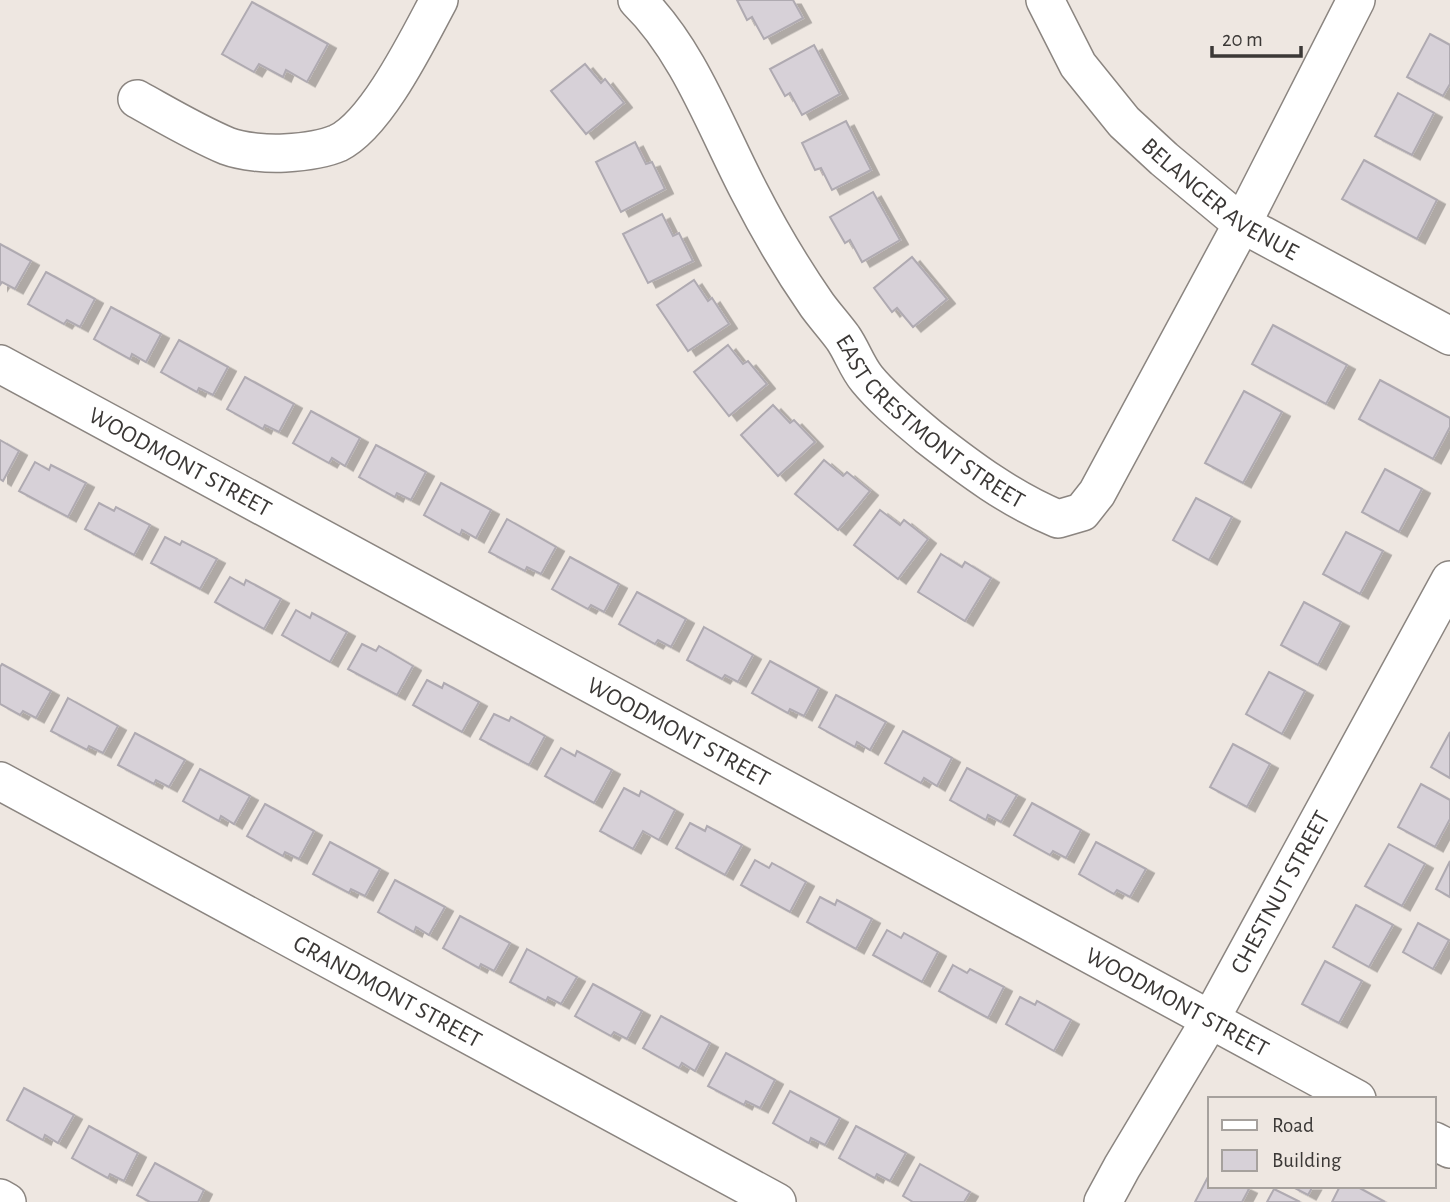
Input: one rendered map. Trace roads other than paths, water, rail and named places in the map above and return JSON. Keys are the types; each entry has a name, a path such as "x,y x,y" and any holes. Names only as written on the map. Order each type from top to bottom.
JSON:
{"street":[{"path":"137,99 230,147 271,154 307,151 338,143 358,128 381,101 439,0"},
{"name":"EAST CRESTMONT STREET","path":"637,0 666,35 696,82 750,193 792,267 844,340 866,378 903,415 969,468 1013,497 1058,519 1082,512 1097,493 1242,224 1356,0"},
{"name":"BELANGER AVENUE","path":"1045,0 1078,65 1124,122 1242,224 1450,336"},
{"name":"WOODMONT STREET","path":"0,364 1353,1097"},
{"name":"CHESTNUT STREET","path":"1103,1202 1210,1020 1450,580"},
{"name":"GRANDMONT STREET","path":"0,781 776,1202"},
{"path":"0,1198 7,1202"}]}
